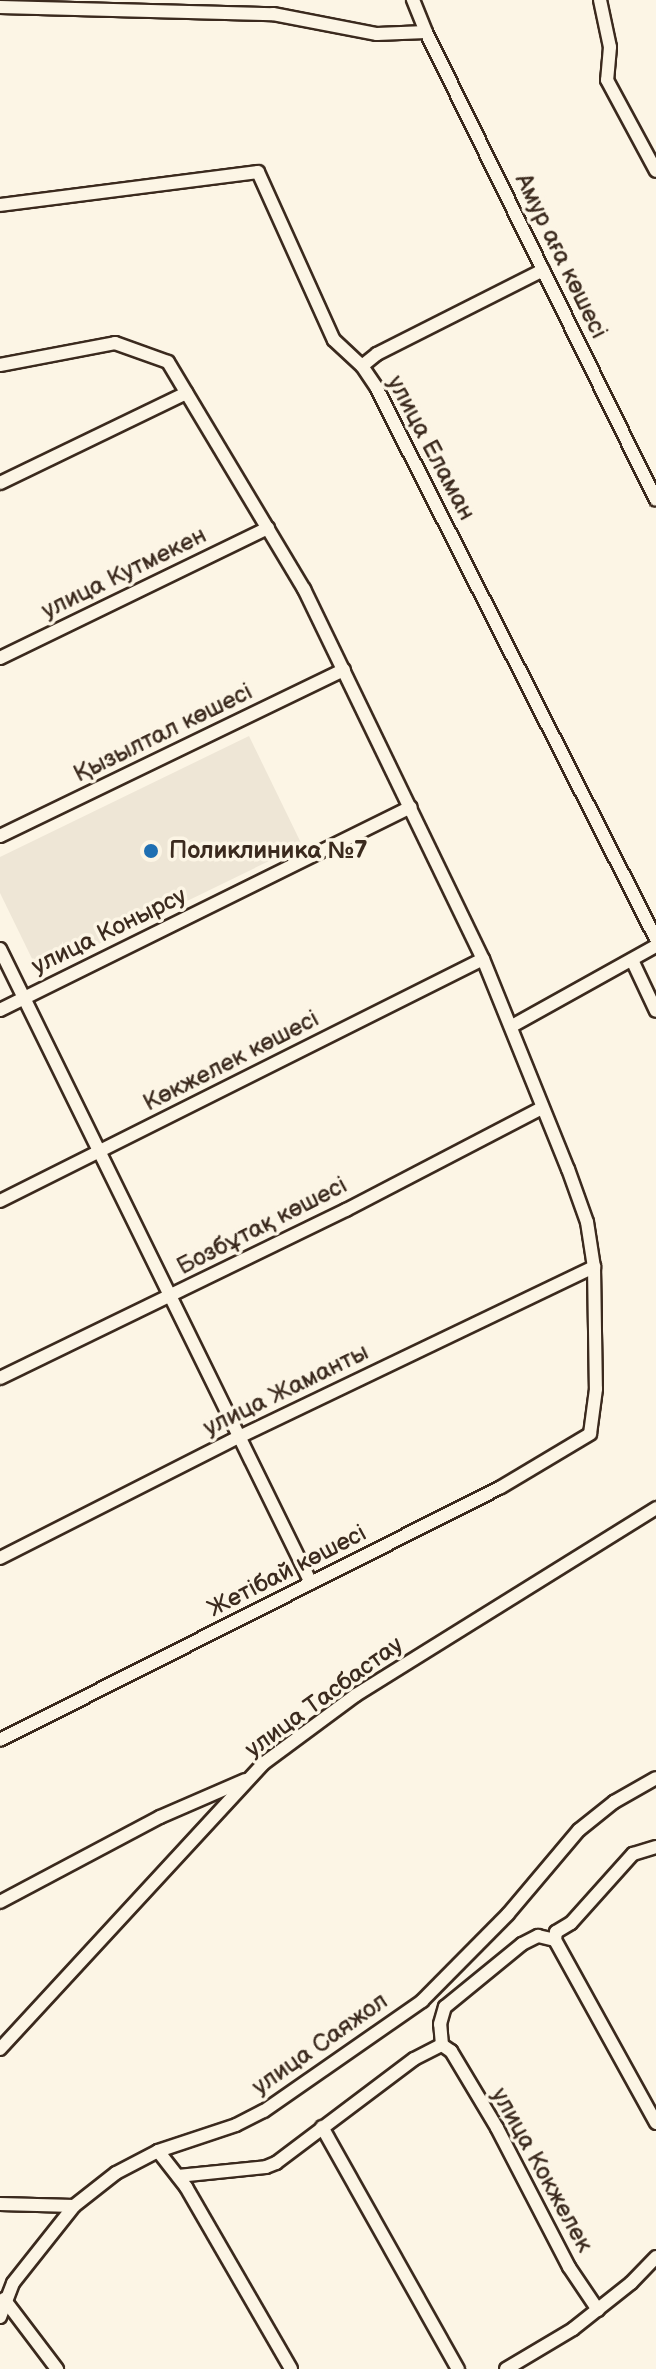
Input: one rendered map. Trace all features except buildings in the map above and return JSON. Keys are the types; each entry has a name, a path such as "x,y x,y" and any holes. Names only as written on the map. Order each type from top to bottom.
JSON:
{"street":[{"name":"Амур аға көшесі","path":"413,0 656,500"},
{"path":"600,0 610,47 607,80 656,171"},
{"path":"0,7 273,14 377,34 426,32"},
{"name":"улица Еламан","path":"0,205 258,172 334,340 362,366 418,468 656,939"},
{"path":"362,366 377,354 543,270"},
{"path":"0,365 115,343 168,362 304,589 483,959 587,1222 594,1267"},
{"path":"0,483 186,393"},
{"name":"улица Кутмекен","path":"0,658 268,528"},
{"name":"Қызылтал көшесі","path":"0,836 344,670"},
{"name":"улица Конырсу","path":"0,1010 410,807"},
{"path":"512,1026 656,946"},
{"path":"0,949 311,1583"},
{"name":"Көкжелек көшесі","path":"0,1201 483,959"},
{"path":"632,960 656,1011"},
{"name":"Бозбұтақ көшесі","path":"0,1378 170,1297 542,1108"},
{"name":"Жетібай көшесі","path":"0,1740 501,1487 590,1434 596,1389 594,1267"},
{"name":"улица Жаманты","path":"0,1558 239,1437 594,1267"},
{"name":"улица Тасбастау","path":"0,2049 264,1763 356,1695 656,1508"},
{"path":"0,1902 160,1817 251,1777"},
{"name":"улица Саяжол","path":"0,2317 4,2299 74,2206 116,2173 158,2151 264,2111 422,2001 508,1914 579,1830 614,1802 656,1778"},
{"path":"656,1847 633,1854 571,1923 556,1932 555,1940 656,2123"},
{"path":"178,2176 266,2167 414,2059 446,2048 440,2024 445,2007 522,1944 538,1936 555,1940"},
{"name":"улица Кокжелек","path":"446,2048 497,2128 569,2267 598,2310"},
{"path":"322,2127 458,2369"},
{"path":"158,2151 178,2176 291,2369"},
{"path":"0,2204 74,2206"},
{"path":"506,2369 598,2310 656,2257"},
{"path":"4,2299 57,2369"}],"shaded area":[{"name":"Поликлиника №7","path":"249,736 302,845 39,973 0,893 0,857"}],"place":[{"name":"Поликлиника №7","path":"151,851"}]}
